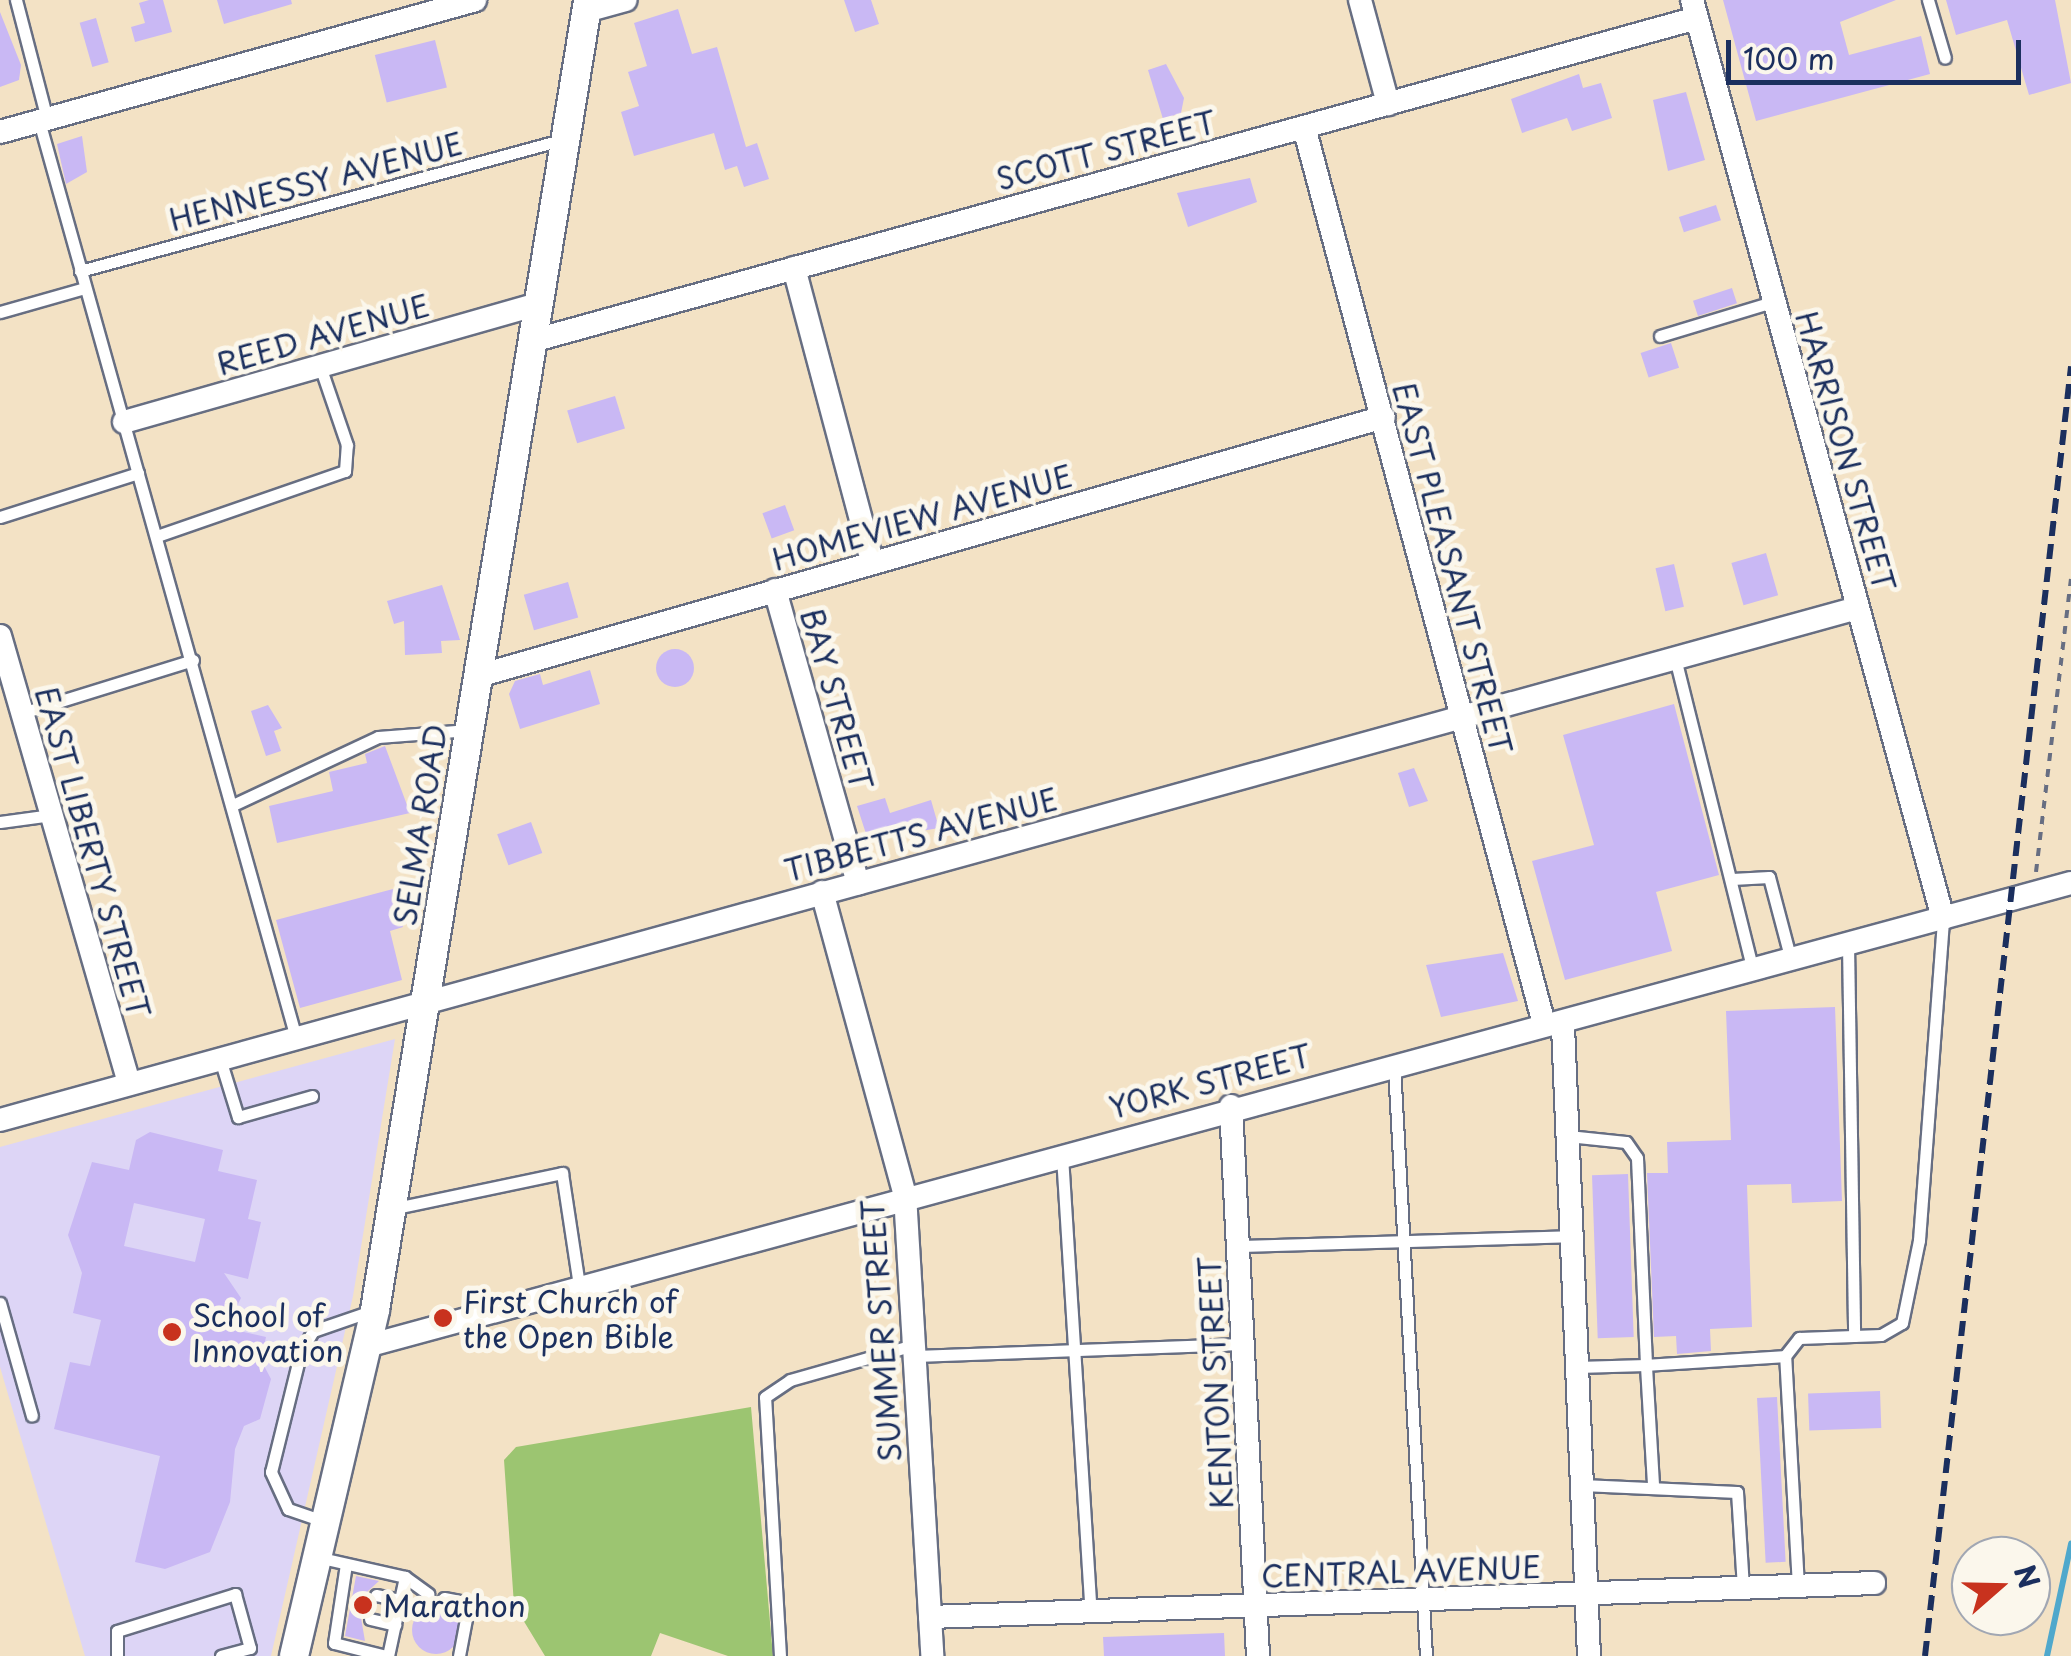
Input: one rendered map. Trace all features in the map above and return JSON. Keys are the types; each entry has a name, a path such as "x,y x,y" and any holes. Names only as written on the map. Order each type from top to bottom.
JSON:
{"street":[{"path":"587,6 626,0"},
{"path":"1360,0 1388,104"},
{"path":"0,132 469,1"},
{"name":"SELMA ROAD","path":"294,1656 375,1310 587,6"},
{"name":"SCOTT STREET","path":"532,341 1388,104 1694,9"},
{"name":"HARRISON STREET","path":"1694,9 1943,918"},
{"name":"EAST PLEASANT STREET","path":"1304,127 1460,717 1553,1025 1568,1136 1590,1656"},
{"path":"794,268 872,562"},
{"name":"REED AVENUE","path":"124,422 538,304"},
{"name":"HOMEVIEW AVENUE","path":"478,676 1384,418"},
{"name":"BAY STREET","path":"775,590 858,883"},
{"name":"TIBBETTS AVENUE","path":"0,1120 1858,608"},
{"name":"EAST LIBERTY STREET","path":"0,636 129,1084"},
{"name":"YORK STREET","path":"366,1346 1231,1106 1553,1025 2071,883"},
{"name":"SUMMER STREET","path":"822,892 904,1195 932,1656"},
{"name":"KENTON STREET","path":"1231,1106 1258,1656"},
{"name":"CENTRAL AVENUE","path":"930,1617 1874,1583"}],"lane":[{"path":"16,0 84,288 235,804 296,1038"},
{"path":"1928,0 1945,58"},
{"name":"HENNESSY AVENUE","path":"80,271 565,139"},
{"path":"0,312 84,288"},
{"path":"1660,336 1772,302"},
{"path":"158,536 345,471 347,445 320,366"},
{"path":"0,517 138,473"},
{"path":"1675,658 1753,971"},
{"path":"22,713 193,660"},
{"path":"235,804 378,737 469,730"},
{"path":"0,822 52,815"},
{"path":"1732,879 1769,877 1791,960"},
{"path":"1798,1586 1785,1356 1799,1338 1881,1335 1902,1322 1943,918"},
{"path":"1848,944 1854,1336"},
{"path":"220,1059 238,1117 312,1096"},
{"path":"1394,1062 1426,1656"},
{"path":"1568,1136 1626,1142 1637,1158 1654,1484"},
{"path":"1062,1152 1091,1612"},
{"path":"391,1210 562,1172 579,1286"},
{"path":"1238,1246 1572,1236"},
{"path":"0,1302 32,1416"},
{"path":"326,1522 288,1509 272,1472 314,1331 375,1310"},
{"path":"780,1656 765,1397 790,1380 914,1350 1242,1344"},
{"path":"1577,1367 1785,1356"},
{"path":"1582,1484 1654,1484 1737,1492 1743,1588"},
{"path":"317,1556 404,1577 428,1594"},
{"path":"346,1564 347,1588 334,1643 387,1656 404,1577"},
{"path":"117,1656 116,1630 235,1594 250,1648 221,1656"},
{"path":"376,1595 400,1600"},
{"path":"444,1598 469,1603 459,1656"},
{"path":"370,1619 395,1625"}],"path":[{"path":"2034,893 2071,579"}],"shaded area":[{"name":"School of Innovation","path":"395,1039 353,1296 271,1656 85,1656 0,1367 0,1147"}],"green space":[{"path":"751,1407 773,1656 728,1656 660,1633 651,1656 545,1656 514,1605 504,1460 516,1447"}],"building":[{"path":"163,0 172,32 135,42 131,27 145,23 139,3"},
{"path":"217,0 291,0 292,4 224,24"},
{"path":"844,0 871,0 879,24 855,32"},
{"path":"1723,0 1896,0 1840,22 1849,55 1921,36 1930,74 1756,121"},
{"path":"1946,0 2055,0 2071,83 2029,95 2007,20 1956,35"},
{"path":"678,9 692,54 717,47 746,147 757,143 769,179 744,187 737,166 725,170 714,133 634,156 621,112 639,106 628,72 647,66 634,23"},
{"path":"0,12 21,65 19,80 0,87"},
{"path":"96,18 109,62 92,67 80,23"},
{"path":"435,40 447,88 387,103 375,55"},
{"path":"1166,64 1184,98 1181,113 1163,119 1148,70"},
{"path":"1579,74 1583,88 1601,83 1612,118 1572,131 1567,118 1522,133 1511,99"},
{"path":"1686,92 1705,160 1668,171 1653,100"},
{"path":"82,136 87,172 66,184 57,144"},
{"path":"1250,178 1257,202 1188,227 1177,193"},
{"path":"1716,205 1721,220 1684,232 1679,217"},
{"path":"1732,288 1737,303 1698,316 1693,301"},
{"path":"1671,343 1679,368 1649,378 1641,353"},
{"path":"615,396 625,429 577,443 567,411"},
{"path":"785,505 794,530 772,539 762,513"},
{"path":"1766,553 1778,595 1744,605 1731,563"},
{"path":"1674,564 1684,607 1665,611 1655,568"},
{"path":"568,582 578,618 534,630 524,595"},
{"path":"442,585 460,640 441,641 442,653 405,655 404,621 394,624 387,601"},
{"path":"675,649 688,655 694,668 688,681 675,687 662,681 656,668 662,655"},
{"path":"590,670 600,704 520,729 509,694 515,681 540,674 543,685"},
{"path":"1674,704 1719,875 1656,892 1672,951 1565,980 1532,861 1594,845 1563,735"},
{"path":"268,705 282,728 274,731 281,751 266,756 251,711"},
{"path":"385,746 410,813 277,843 269,806 333,791 329,772 367,763 365,754"},
{"path":"1414,768 1428,801 1409,807 1398,773"},
{"path":"885,798 890,813 931,800 939,828 868,840 857,806"},
{"path":"531,822 542,853 508,865 497,834"},
{"path":"393,889 403,927 390,931 402,980 300,1008 276,920"},
{"path":"1503,953 1518,1001 1441,1017 1426,965"},
{"path":"1835,1007 1842,1201 1792,1203 1791,1184 1747,1185 1752,1327 1710,1329 1711,1351 1677,1354 1676,1336 1654,1337 1647,1173 1668,1173 1667,1142 1731,1140 1726,1011"},
{"path":"150,1132 223,1150 218,1171 257,1180 248,1219 261,1222 248,1279 224,1273 241,1298 226,1328 266,1337 261,1360 271,1379 260,1419 244,1426 235,1449 230,1502 210,1552 165,1569 135,1562 160,1456 54,1429 70,1362 90,1366 101,1320 73,1313 82,1273 68,1235 92,1162 129,1170 136,1140","holes":["134,1203 205,1219 195,1262 124,1246"]},
{"path":"1628,1174 1634,1337 1598,1338 1592,1175"},
{"path":"1880,1391 1881,1428 1809,1430 1808,1394"},
{"path":"1777,1397 1786,1562 1766,1563 1757,1398"},
{"path":"356,1576 379,1581 367,1592 372,1610 361,1618 365,1641 345,1636"},
{"path":"436,1606 453,1613 460,1630 453,1647 436,1654 419,1647 412,1630 419,1613"},
{"path":"1224,1633 1225,1656 1104,1656 1103,1637"}],"waterway":[{"path":"2047,1656 2071,1544"}],"railway":[{"path":"1925,1656 2071,366"}],"place":[{"name":"First Church of the Open Bible","path":"443,1318"},
{"name":"School of Innovation","path":"172,1332"},
{"name":"Marathon","path":"363,1605"}]}
